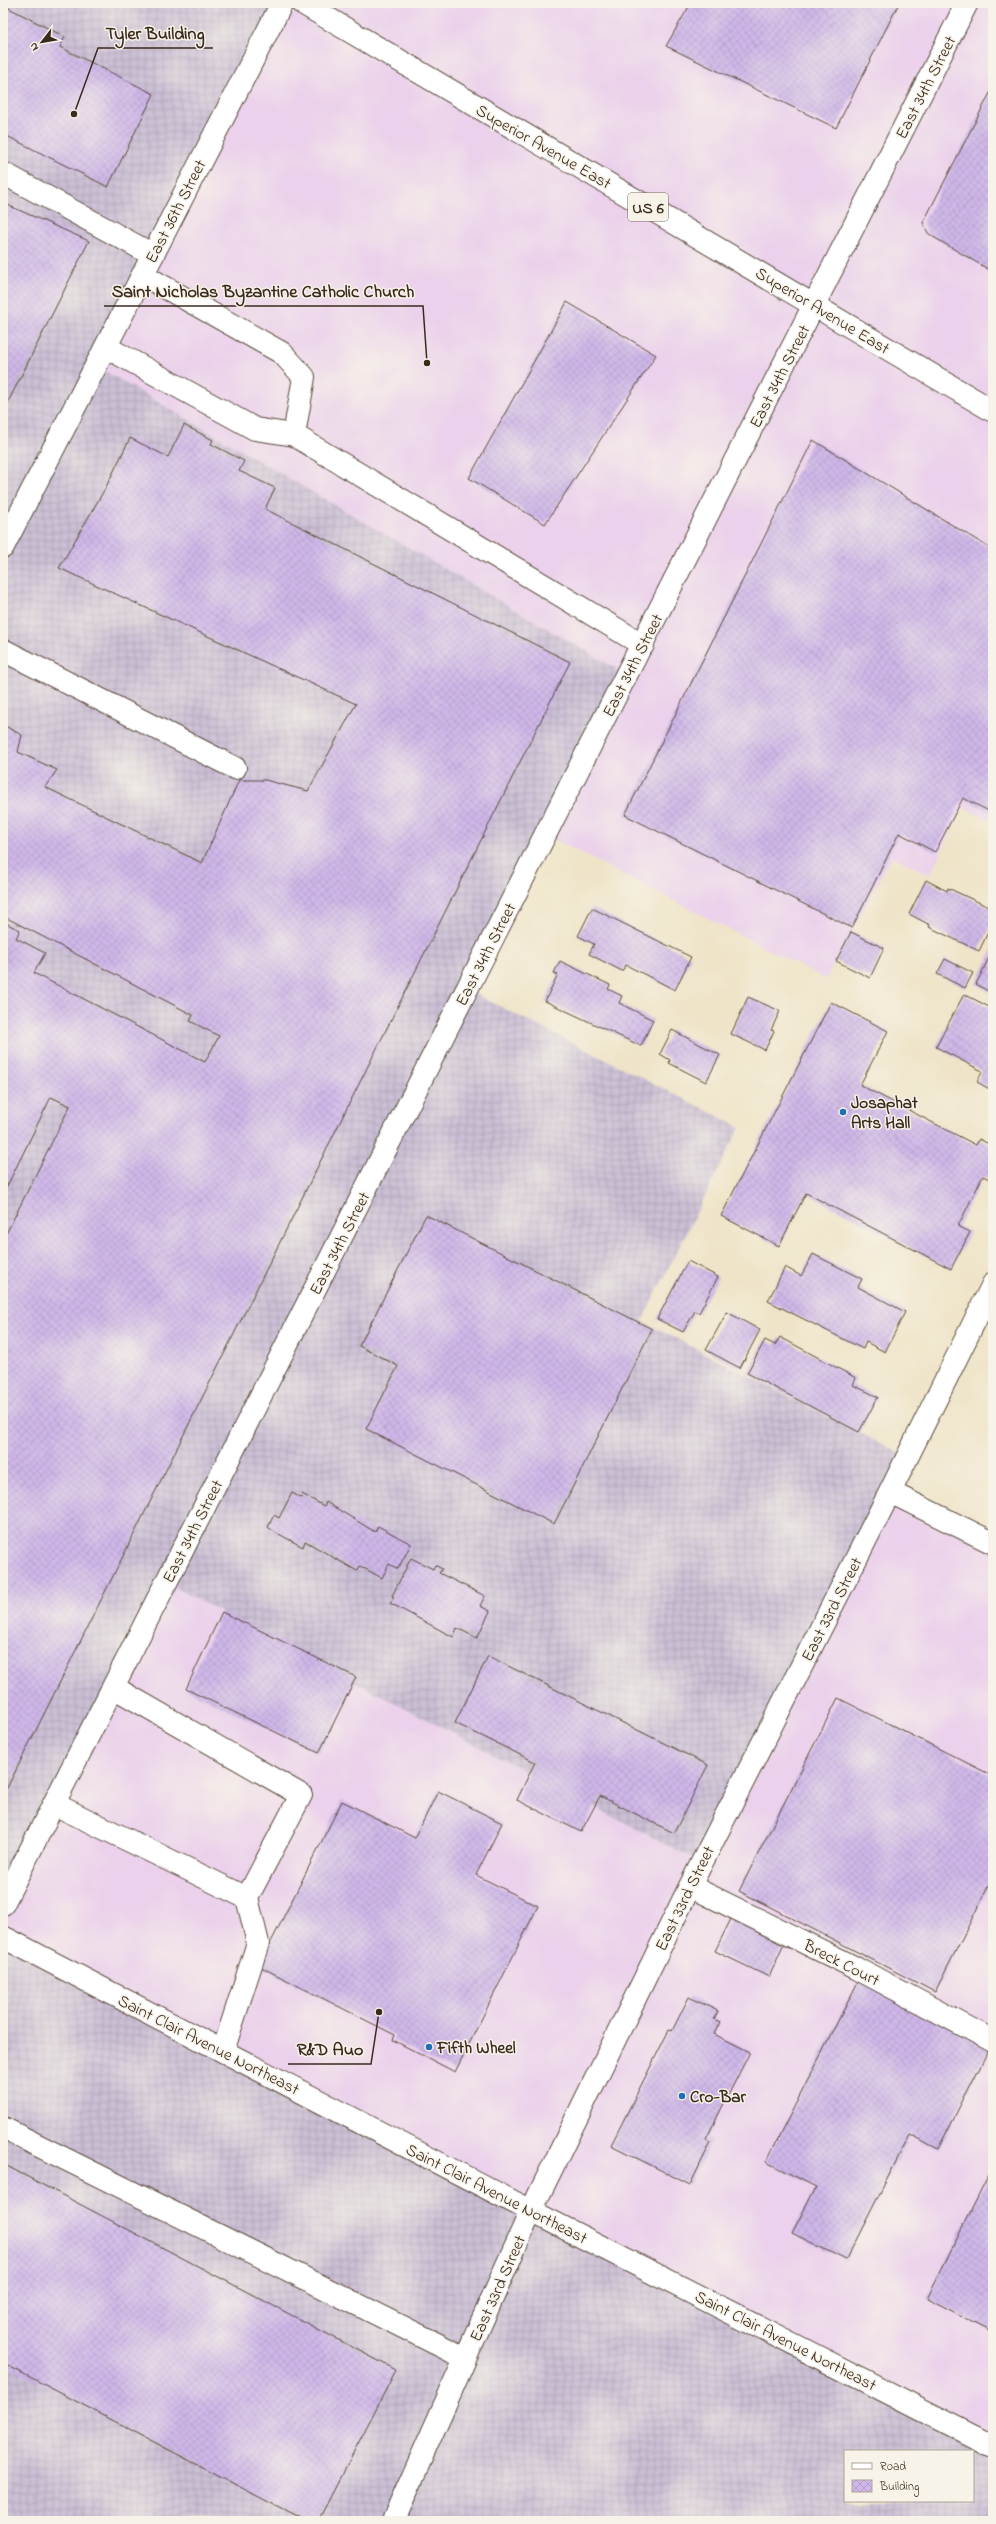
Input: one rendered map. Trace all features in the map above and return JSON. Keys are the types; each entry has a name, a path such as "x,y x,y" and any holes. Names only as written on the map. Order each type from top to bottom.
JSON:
{"street":[{"name":"East 36th Street","path":"3,547 282,3"},
{"name":"Superior Avenue East","path":"302,3 993,411"},
{"name":"East 34th Street","path":"3,1904 967,3"},
{"path":"3,173 153,255"},
{"path":"143,275 282,353 304,377 294,435"},
{"path":"106,346 254,429 294,435 642,645"},
{"path":"3,650 235,768"},
{"name":"East 33rd Street","path":"393,2521 531,2211 690,1886 890,1492 993,1284"},
{"path":"890,1492 993,1543"},
{"path":"114,1687 301,1796 247,1898 258,1943 223,2051"},
{"path":"54,1804 247,1898"},
{"name":"Breck Court","path":"690,1886 858,1969 993,2041"},
{"name":"Saint Clair Avenue Northeast","path":"3,1937 531,2211 993,2446"},
{"path":"3,2128 465,2358"}],"shaded area":[{"path":"3,3 282,3 96,366 627,675 467,990 740,1127 642,1321 907,1457 702,1863 166,1583 3,1904"},
{"path":"282,3 993,3 993,822 963,807 930,875 892,856 826,979 546,835 96,366"},
{"path":"890,1492 993,1543 993,2446 3,1937 3,1904 166,1583"},
{"path":"3,1937 993,2446 993,2521 3,2521"}],"building":[{"path":"691,3 899,3 836,128 666,46"},
{"path":"3,5 65,37 60,47 154,94 108,187 3,134"},
{"path":"990,93 993,95 993,272 935,238 928,233 923,223"},
{"path":"3,203 89,241 3,412"},
{"path":"567,302 656,355 545,524 469,478"},
{"path":"184,425 213,440 211,444 244,461 239,471 275,488 265,509 570,662 7,1788 3,1786 3,1240 70,1106 51,1097 3,1194 3,922 20,930 16,938 45,953 34,973 205,1062 219,1036 190,1021 193,1015 3,916 3,725 22,735 18,752 57,770 45,787 202,863 239,780 265,780 308,791 356,704 59,568 106,487 130,438 168,457"},
{"path":"813,440 993,550 993,813 963,798 935,852 899,833 852,928 625,815"},
{"path":"926,880 947,891 948,888 993,909 993,922 979,951 929,927 930,925 909,914"},
{"path":"592,908 691,957 675,990 626,965 622,971 589,954 594,944 578,936"},
{"path":"851,932 884,948 870,978 836,961"},
{"path":"993,950 993,994 976,984"},
{"path":"945,959 973,973 965,988 937,974"},
{"path":"560,961 610,985 608,989 622,996 619,1003 653,1020 641,1046 545,1001 558,974 554,973"},
{"path":"964,994 993,1009 993,1091 977,1082 982,1071 936,1047"},
{"path":"748,997 780,1011 771,1030 774,1031 765,1050 731,1034"},
{"name":"Josaphat Arts Hall","path":"831,1002 888,1031 860,1085 976,1145 979,1139 993,1146 993,1181 983,1176 958,1226 970,1232 951,1269 806,1193 779,1246 721,1216"},
{"path":"672,1030 720,1055 706,1082 669,1063 670,1060 660,1054"},
{"path":"426,1215 652,1329 554,1524 366,1429 398,1366 359,1346"},
{"path":"813,1254 862,1279 858,1287 905,1312 885,1352 866,1342 863,1349 768,1301 785,1267 801,1276"},
{"path":"688,1261 718,1277 699,1313 695,1311 683,1332 657,1319"},
{"path":"727,1312 760,1330 740,1368 706,1350"},
{"path":"780,1337 856,1378 853,1385 878,1397 859,1432 747,1373 765,1340 775,1345"},
{"path":"292,1493 301,1498 302,1494 324,1506 326,1502 375,1532 378,1526 411,1544 398,1569 389,1564 382,1578 360,1566 357,1571 305,1541 303,1547 273,1531 268,1527 274,1515 279,1518"},
{"path":"411,1558 433,1569 435,1565 442,1569 439,1573 485,1596 480,1606 490,1611 477,1638 457,1628 453,1637 390,1603"},
{"path":"222,1612 356,1677 319,1753 186,1689"},
{"path":"488,1656 708,1765 674,1833 600,1796 581,1832 517,1800 535,1762 455,1723"},
{"path":"838,1698 993,1776 993,1877 935,1992 739,1891"},
{"path":"438,1791 502,1823 476,1875 538,1906 455,2072 393,2040 395,2035 259,1966 342,1801 415,1838"},
{"path":"732,1917 785,1942 769,1977 715,1951"},
{"path":"860,1978 991,2045 938,2149 910,2134 846,2260 792,2233 816,2187 766,2162"},
{"name":"Cro-Bar","path":"689,1997 718,2011 714,2019 720,2022 714,2034 750,2052 706,2139 711,2142 690,2185 611,2145 669,2030 672,2031"},
{"path":"3,2164 396,2370 318,2521 305,2521 3,2363"},
{"path":"993,2167 993,2332 927,2298"}],"place":[{"name":"Tyler Building","path":"74,114"},
{"name":"Saint Nicholas Byzantine Catholic Church","path":"427,363"},
{"name":"Josaphat Arts Hall","path":"843,1112"},
{"name":"R&D Auo","path":"379,2012"},
{"name":"Fifth Wheel","path":"429,2047"},
{"name":"Cro-Bar","path":"682,2096"}]}
